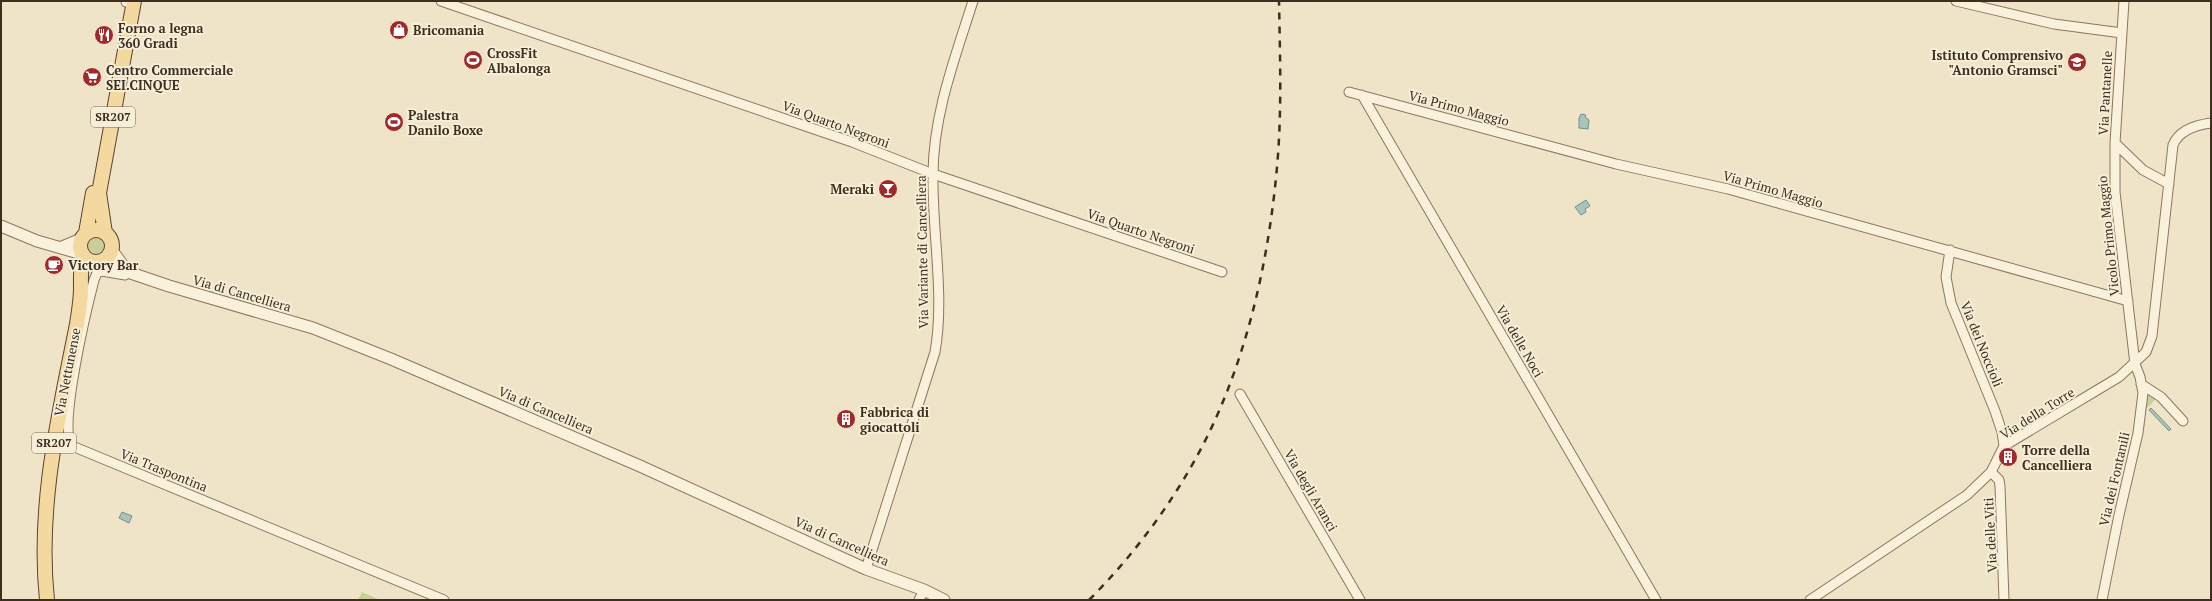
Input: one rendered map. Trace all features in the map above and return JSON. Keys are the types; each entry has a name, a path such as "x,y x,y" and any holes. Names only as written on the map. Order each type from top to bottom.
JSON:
{"main road":[{"name":"SR207","path":"128,1 99,193 105,233 111,240 96,257 80,247 84,236 128,1"},
{"path":"84,236 96,230 105,233"},
{"name":"Via Nettunense","path":"47,600 44,538 51,467 81,288 96,257"}],"street":[{"name":"Via Quarto Negroni","path":"441,1 852,142 933,174 1222,272"},
{"name":"Via Variante di Cancelliera","path":"866,569 936,342 938,314 933,174 940,107 973,1"},
{"path":"1956,1 2054,24 2122,33"},
{"name":"Via Pantanelle","path":"2124,1 2115,143 2143,170 2169,184"},
{"name":"Via Primo Maggio","path":"1349,92 1620,165 1728,189 2128,301"},
{"name":"Via delle Noci","path":"1362,95 1656,600"},
{"name":"Via della Torre","path":"1810,600 1951,507 1991,472 2004,446 2110,383 2135,364 2146,352 2152,340 2173,148 2177,138 2186,130 2211,123"},
{"name":"Vicolo Primo Maggio","path":"2115,143 2115,192 2128,301"},
{"name":"Via di Cancelliera","path":"1,226 37,241 96,257 113,267 309,327 391,359 647,469 921,595 944,600"},
{"path":"62,247 84,236"},
{"name":"Via dei Noccioli","path":"1950,250 1946,277 1951,303 1994,407 2002,432 2004,446"},
{"name":"Via Traspontina","path":"130,272 129,275 102,272 97,273 94,280 73,385 67,435 72,446 444,600"},
{"path":"2128,301 2135,364"},
{"name":"Via dei Fontanili","path":"2102,600 2119,515 2138,433 2143,399 2141,384 2135,364"},
{"path":"2141,384 2161,396 2183,421"},
{"name":"Via degli Aranci","path":"1240,394 1360,600"},
{"name":"Via delle Viti","path":"1991,472 1999,480 2000,486 2004,600"}],"green space":[{"path":"95,235 103,238 106,246 103,254 95,257 87,254 84,246 87,238"},
{"path":"2148,393 2156,399 2147,408 2147,394"},
{"path":"362,592 380,600 358,600"}],"water":[{"path":"1581,114 1586,115 1585,117 1589,120 1588,129 1579,128 1579,118"},
{"path":"1586,200 1590,206 1585,209 1586,212 1581,215 1575,207"},
{"path":"2151,408 2171,429 2169,431 2149,410"},
{"path":"122,512 132,516 129,523 119,518"}],"railway":[{"path":"1089,600 1139,544 1183,481 1207,437 1221,405 1234,373 1245,339 1262,271 1277,167 1280,105 1279,1"}],"place":[{"name":"Bricomania","path":"399,30"},
{"name":"Forno a legna 360 Gradi","path":"104,35"},
{"name":"CrossFit Albalonga","path":"473,60"},
{"name":"Istituto Comprensivo \"Antonio Gramsci\"","path":"2077,62"},
{"name":"Centro Commerciale SEI.CINQUE","path":"92,77"},
{"name":"Palestra Danilo Boxe","path":"394,122"},
{"name":"Meraki","path":"888,189"},
{"name":"Victory Bar","path":"54,265"},
{"name":"Fabbrica di giocattoli","path":"846,419"},
{"name":"Torre della Cancelliera","path":"2008,457"}]}
